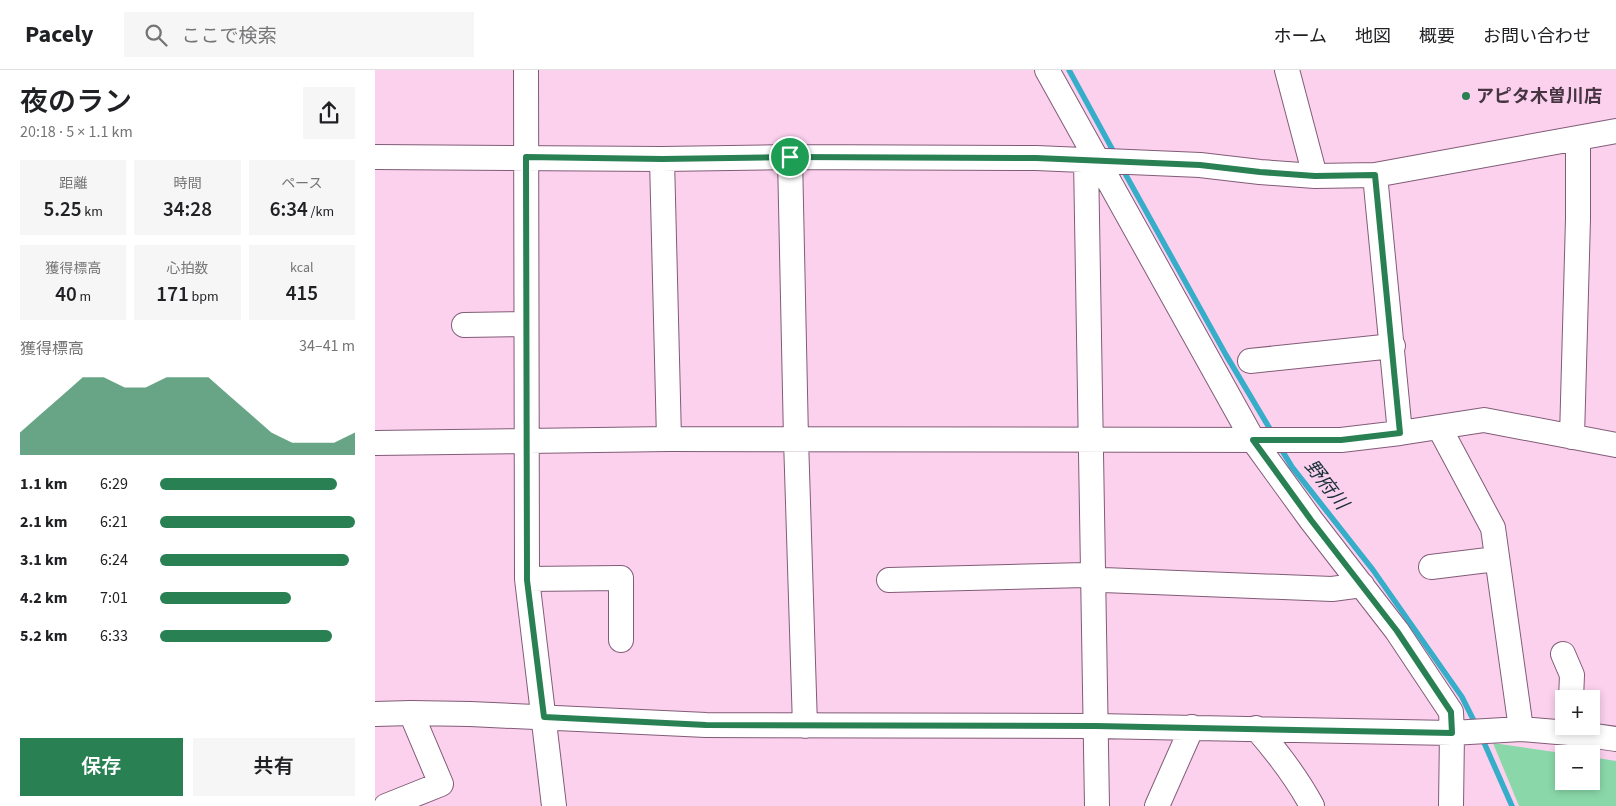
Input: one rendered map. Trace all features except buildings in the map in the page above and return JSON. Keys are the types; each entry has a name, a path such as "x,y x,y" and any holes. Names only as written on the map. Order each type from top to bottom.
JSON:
{"street":[{"path":"526,70 527,580 554,806"},
{"path":"1047,70 1095,160 1257,440 1311,520 1397,631 1451,712 1469,732"},
{"path":"1287,70 1315,176"},
{"path":"375,157 662,159 790,157 1027,158 1200,165 1315,176 1375,175 1616,132"},
{"path":"1572,437 1578,219 1578,138"},
{"path":"790,157 805,726"},
{"path":"662,159 669,439"},
{"path":"1095,160 1091,441 1097,806"},
{"path":"1375,175 1400,433"},
{"path":"464,325 526,324"},
{"path":"1250,361 1393,346"},
{"path":"375,443 669,439 1341,440 1484,420 1616,445"},
{"path":"1439,427 1493,528 1521,729"},
{"path":"1431,567 1496,558"},
{"path":"889,580 1085,575 1103,580 1333,590 1362,585"},
{"path":"527,580 621,578 621,640"},
{"path":"1563,654 1572,675 1571,690"},
{"path":"375,714 411,712 706,725 1096,726 1469,732 1521,729 1555,730"},
{"path":"401,803 441,784 411,712"},
{"path":"1157,806 1192,727"},
{"path":"1256,728 1276,751 1312,806"},
{"path":"1451,806 1469,732"},
{"path":"1593,735 1616,740"}],"green space":[{"path":"1493,743 1555,752 1555,790 1600,790 1600,758 1616,761 1616,806 1519,806"}],"waterway":[{"name":"野府川","path":"1069,70 1116,156"},
{"name":"野府川","path":"1122,168 1226,355 1273,434"},
{"name":"野府川","path":"1280,447 1292,467 1373,570 1462,697 1476,725"},
{"name":"野府川","path":"1482,738 1512,806"}],"place":[{"name":"アピタ木曽川店","path":"1466,96"}],"route":[{"path":"526,157 662,159 790,157 1096,159 1200,165 1315,176 1375,175 1400,433 1341,440 1253,440 1311,520 1397,631 1451,712 1452,733 1096,726 706,725 544,717 527,580 526,157"}]}
